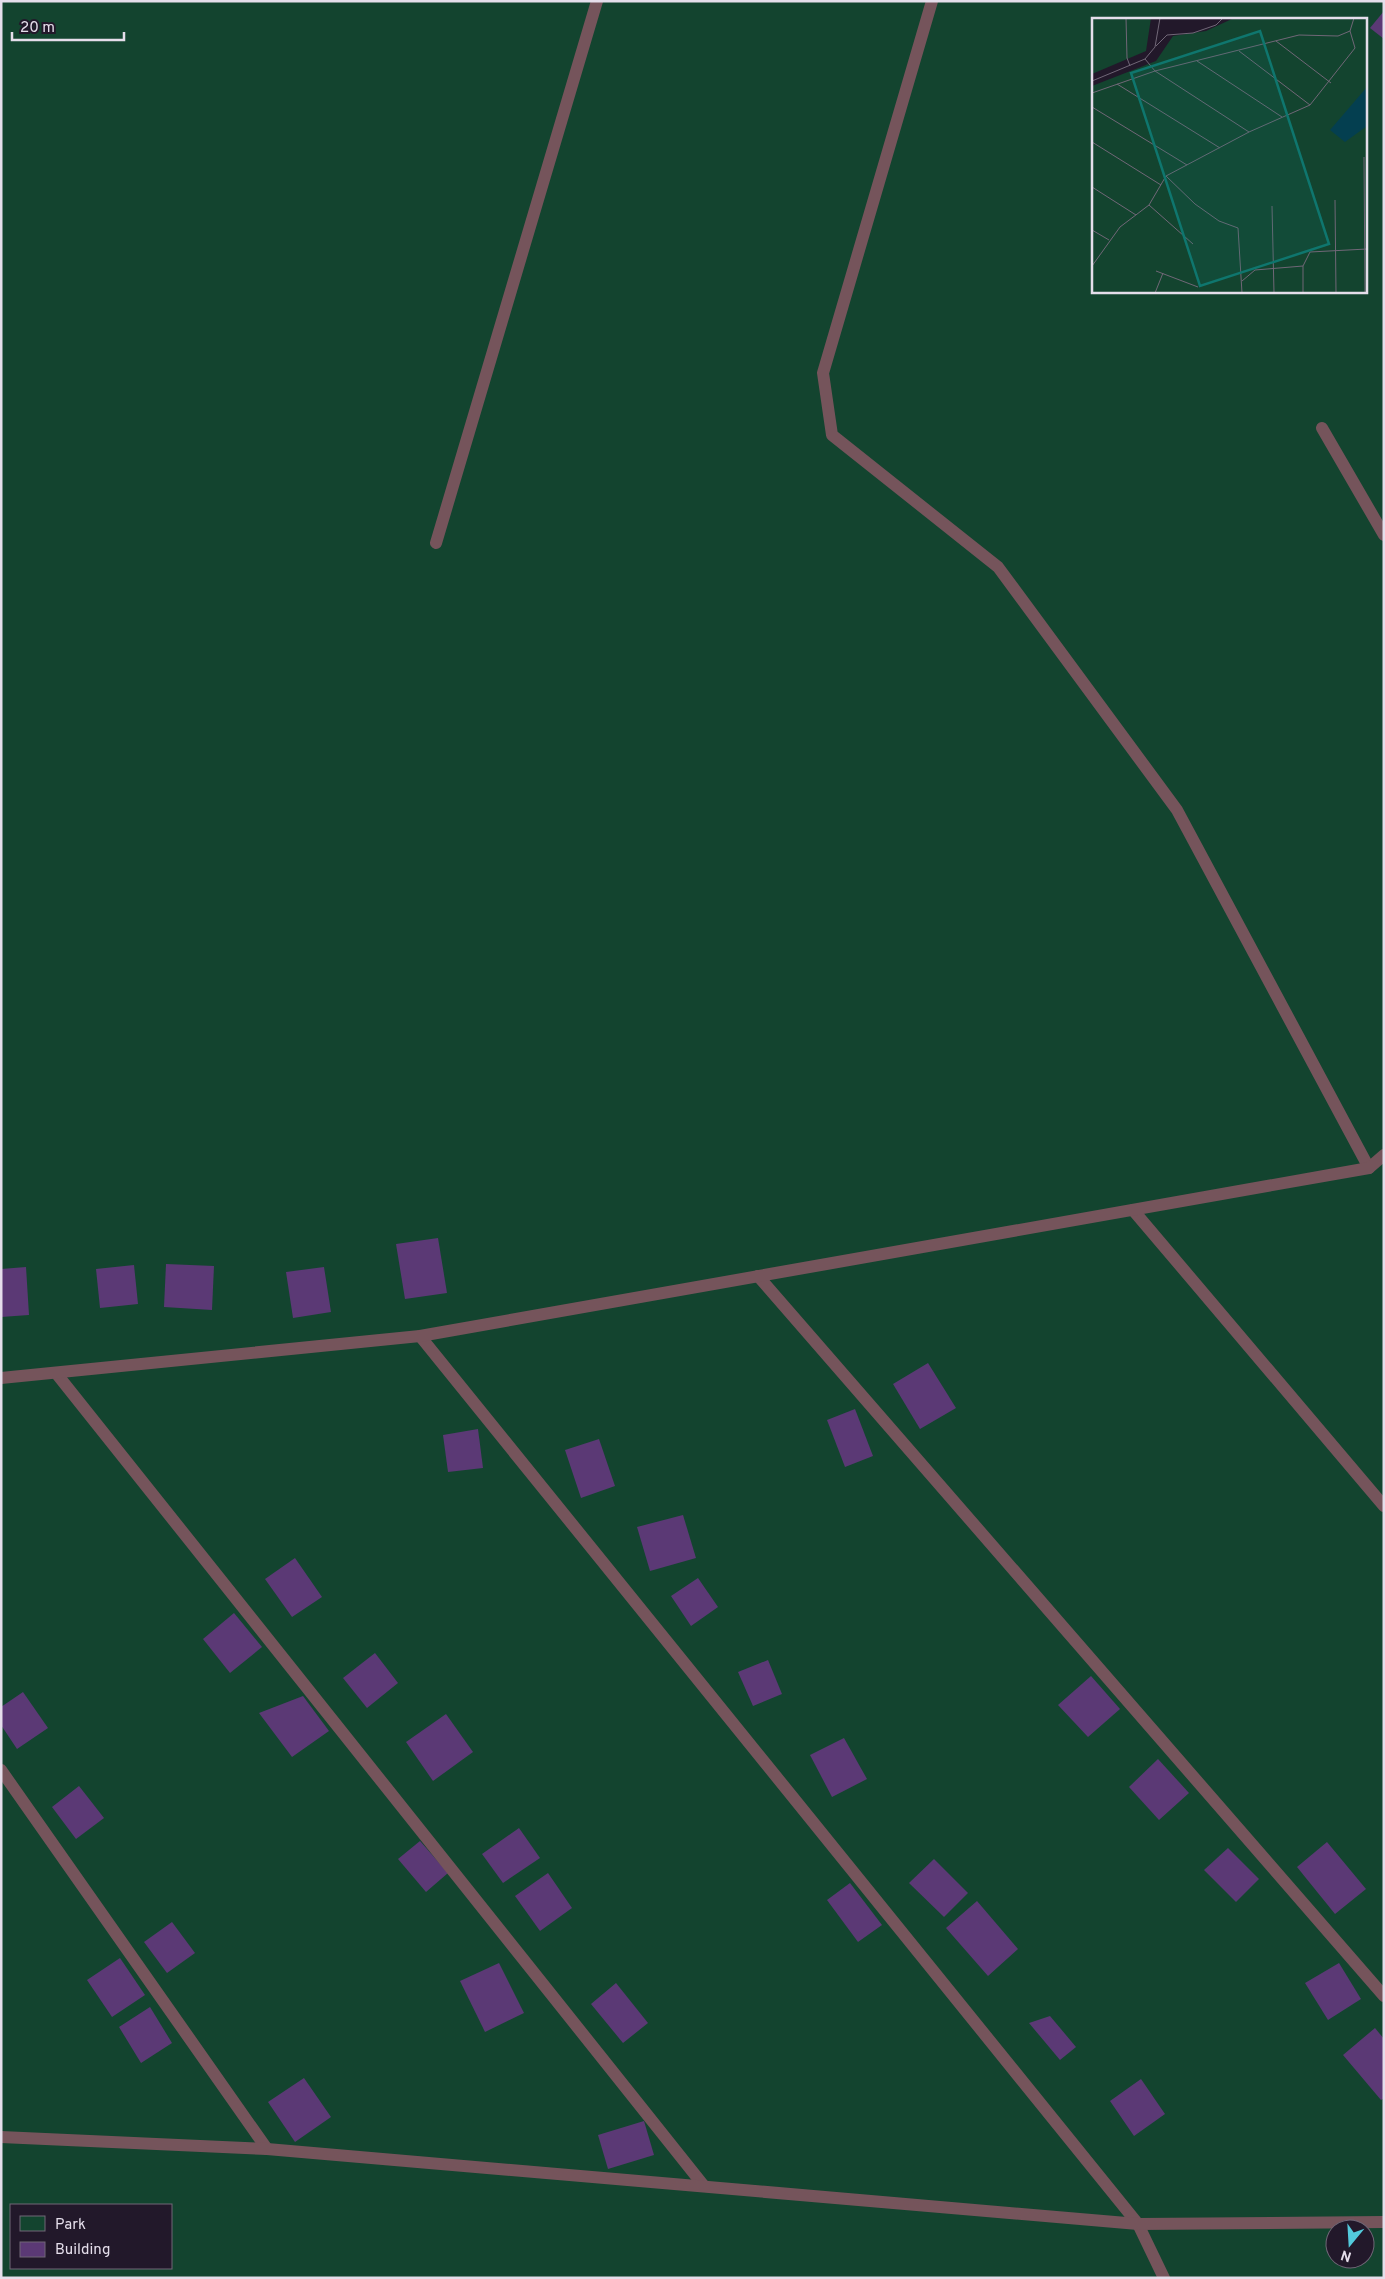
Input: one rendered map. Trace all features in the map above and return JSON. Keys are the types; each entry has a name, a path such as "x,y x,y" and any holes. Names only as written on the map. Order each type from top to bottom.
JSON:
{"lane":[{"path":"436,543 597,1"},
{"path":"932,1 823,373 832,435 998,567 1177,810 1369,1168"},
{"path":"1322,428 1384,535"},
{"path":"1,1378 420,1336 1369,1168 1384,1155"},
{"path":"1133,1210 1384,1506"},
{"path":"758,1276 1384,1996"},
{"path":"420,1336 1138,2224 1164,2278"},
{"path":"56,1373 704,2186"},
{"path":"1,1770 267,2149"},
{"path":"1,2136 267,2149 1138,2224 1384,2222"}],"green space":[{"path":"1,1 1384,1 1384,2278 1,2278"}],"building":[{"path":"1384,11 1384,39 1370,28"},
{"path":"438,1238 447,1293 405,1299 396,1244"},
{"path":"166,1264 214,1266 212,1310 164,1307"},
{"path":"134,1265 138,1304 100,1308 96,1269"},
{"path":"26,1267 29,1315 1,1317 1,1269"},
{"path":"324,1267 331,1312 293,1318 286,1272"},
{"path":"928,1363 956,1408 920,1429 893,1384"},
{"path":"855,1409 873,1456 845,1467 827,1420"},
{"path":"478,1429 483,1468 448,1472 443,1435"},
{"path":"599,1439 615,1486 581,1498 565,1450"},
{"path":"683,1515 696,1558 650,1571 637,1527"},
{"path":"295,1558 322,1597 292,1617 265,1579"},
{"path":"698,1578 718,1607 691,1626 671,1596"},
{"path":"234,1613 262,1647 230,1673 203,1639"},
{"path":"375,1653 398,1683 367,1708 343,1678"},
{"path":"768,1660 782,1694 753,1706 738,1672"},
{"path":"1091,1676 1120,1709 1088,1737 1058,1705"},
{"path":"23,1692 48,1728 17,1749 1,1725 1,1707"},
{"path":"303,1696 329,1731 292,1757 259,1713"},
{"path":"446,1714 473,1752 433,1781 406,1742"},
{"path":"844,1738 867,1779 832,1797 810,1755"},
{"path":"1158,1759 1189,1793 1159,1820 1129,1787"},
{"path":"79,1786 104,1818 76,1839 52,1807"},
{"path":"519,1828 540,1858 503,1883 482,1854"},
{"path":"420,1841 448,1873 426,1892 398,1859"},
{"path":"1327,1842 1366,1889 1335,1914 1297,1867"},
{"path":"1228,1848 1259,1879 1236,1902 1204,1870"},
{"path":"934,1859 968,1893 944,1917 909,1883"},
{"path":"548,1873 572,1908 540,1931 515,1896"},
{"path":"850,1883 882,1925 858,1942 827,1900"},
{"path":"977,1901 1018,1949 988,1976 946,1928"},
{"path":"172,1922 195,1953 167,1973 144,1942"},
{"path":"120,1958 145,1995 112,2017 87,1980"},
{"path":"499,1963 524,2013 485,2032 460,1981"},
{"path":"1339,1963 1361,1999 1328,2020 1305,1983"},
{"path":"616,1983 648,2023 623,2043 591,2004"},
{"path":"150,2007 172,2043 141,2063 119,2027"},
{"path":"1050,2016 1076,2047 1060,2060 1029,2023"},
{"path":"1375,2028 1384,2039 1384,2098 1381,2100 1343,2055"},
{"path":"304,2078 331,2117 295,2142 268,2102"},
{"path":"1141,2079 1165,2114 1134,2136 1110,2101"},
{"path":"644,2121 654,2155 608,2169 598,2135"}]}
